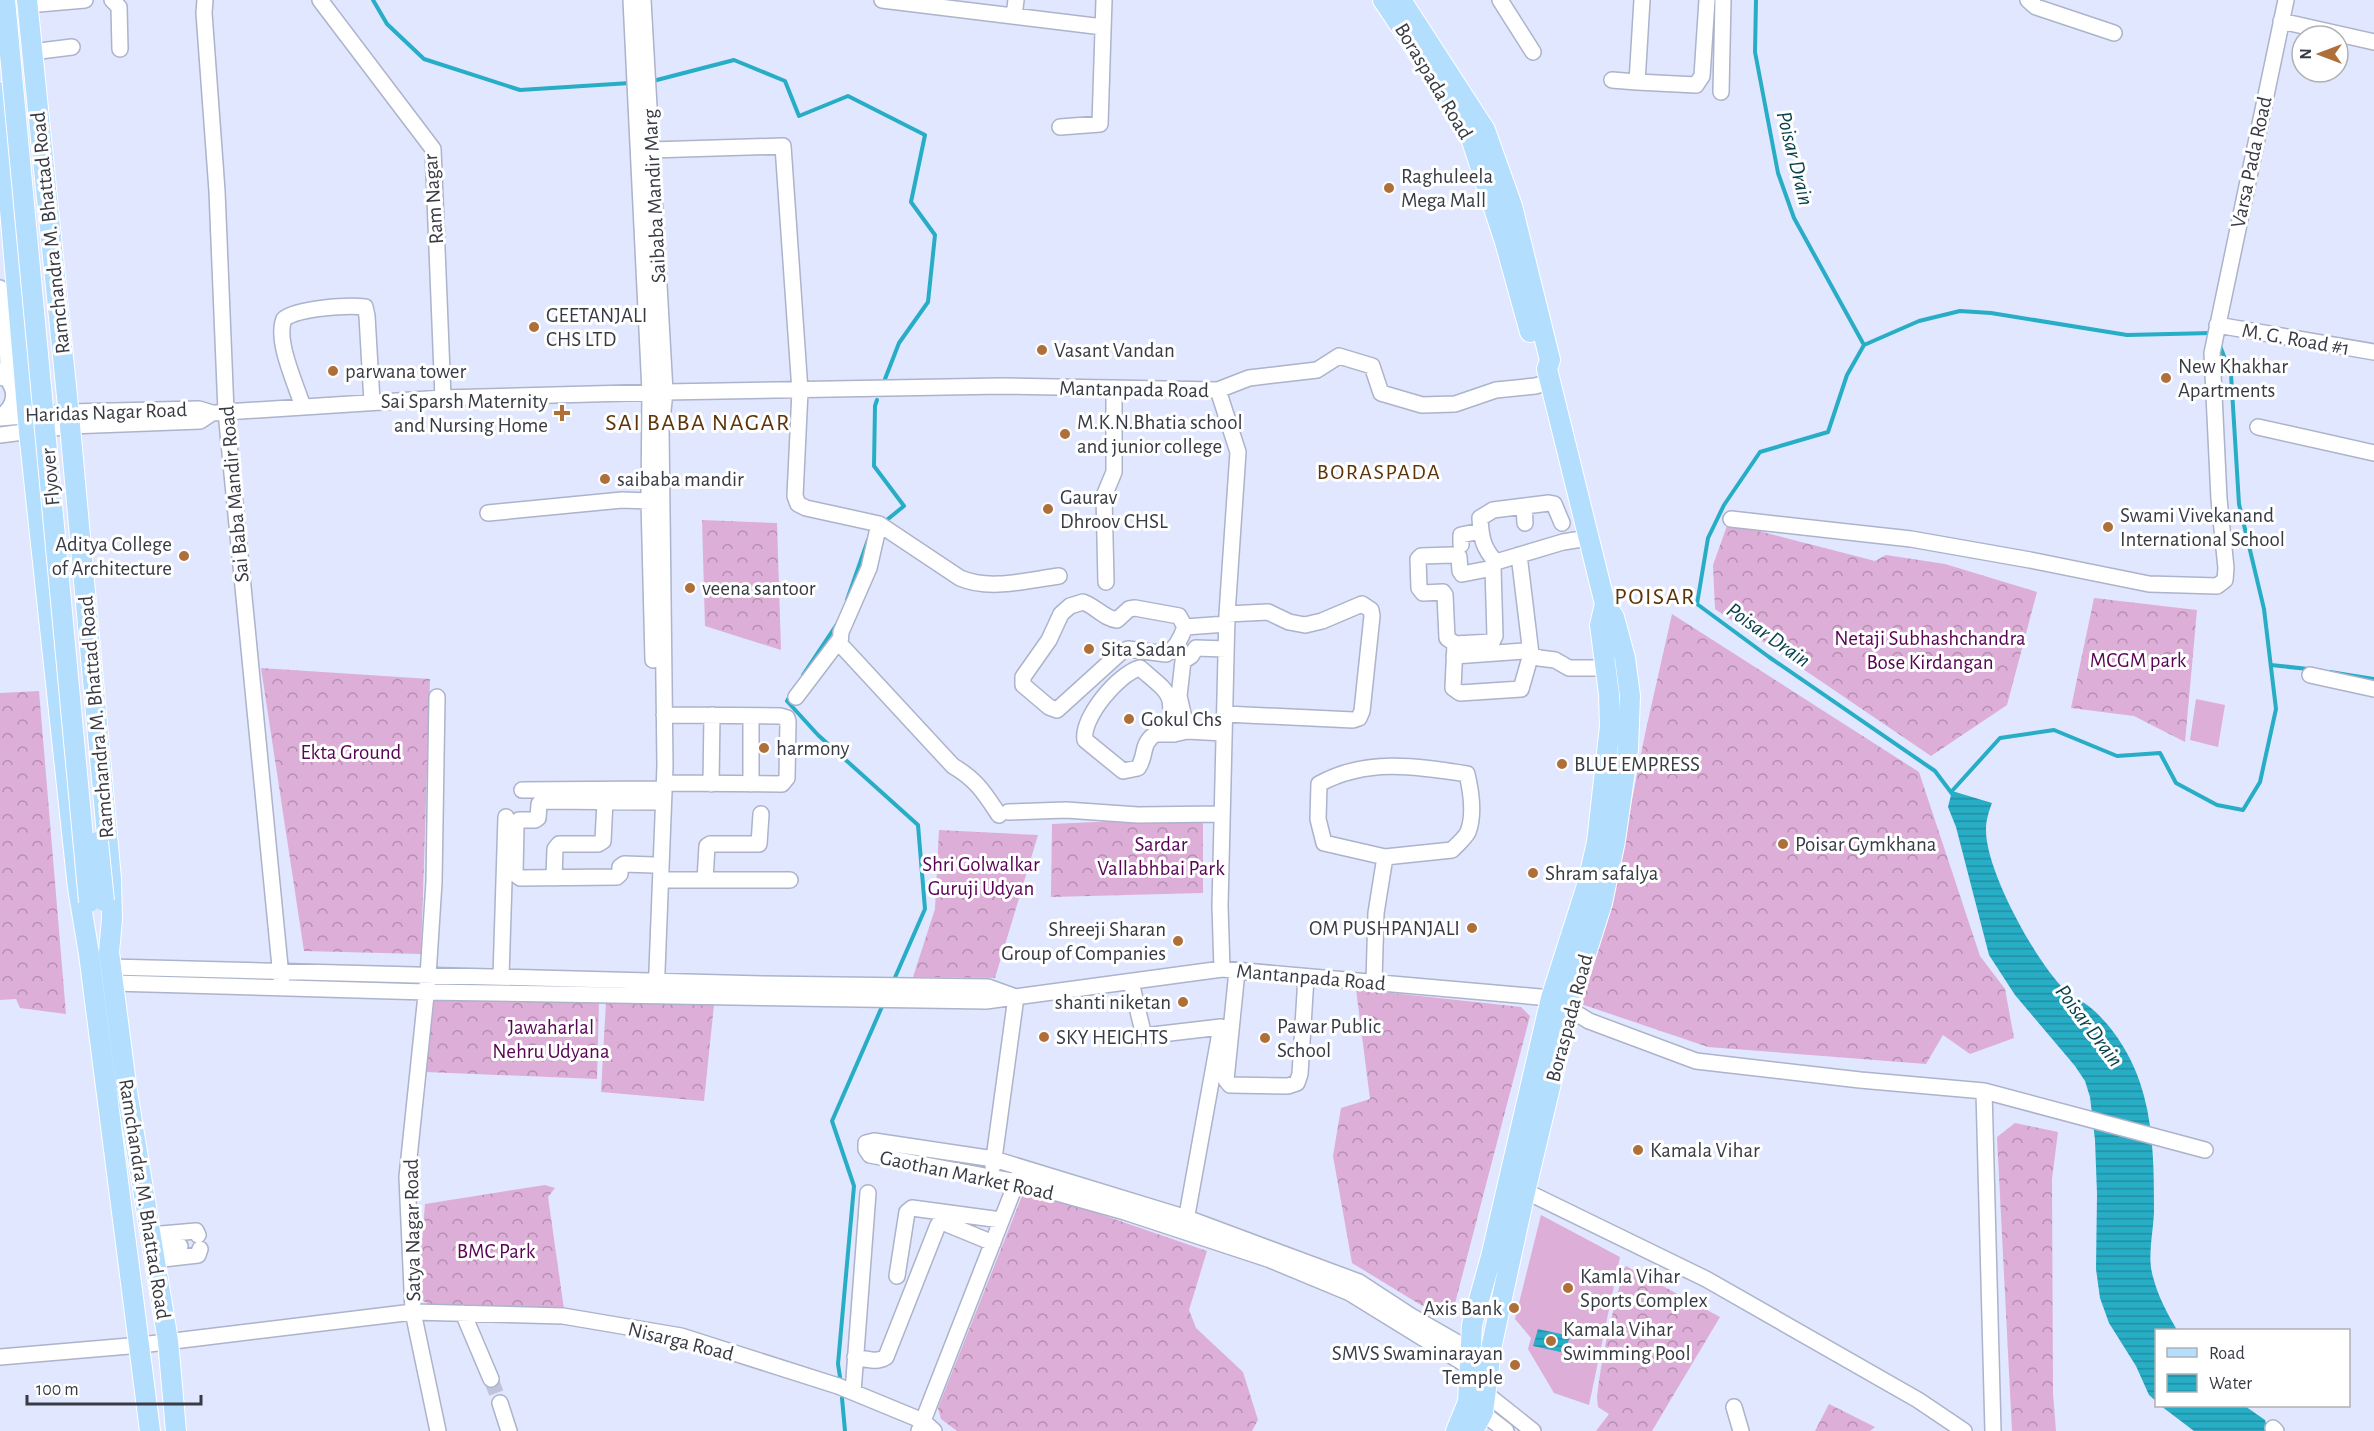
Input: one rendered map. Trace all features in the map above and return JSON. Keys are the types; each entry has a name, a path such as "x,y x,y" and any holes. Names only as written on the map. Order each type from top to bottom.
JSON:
{"main road":[{"name":"Flyover","path":"5,0 97,901 111,967"},
{"name":"Boraspada Road","path":"1383,0 1449,98 1470,135 1505,242 1539,362 1549,376"},
{"name":"Boraspada Road","path":"1401,0 1485,130 1512,206 1550,360 1549,376 1588,538 1605,604 1614,617 1625,658 1630,696 1629,734 1615,841 1602,903 1569,1007 1525,1191 1492,1344 1488,1376 1475,1407 1456,1431"},
{"name":"Flyover","path":"24,2 97,901 89,954"},
{"name":"Ramchandra M. Bhattad Road","path":"24,2 32,52 70,419 111,879 111,967 126,1085 168,1341 176,1431"},
{"name":"Ramchandra M. Bhattad Road","path":"0,92 7,255 28,424 78,888 89,954 141,1345 150,1431"},
{"name":"Boraspada Road","path":"1473,1431 1475,1407 1470,1367 1472,1325 1491,1257 1551,998 1588,882 1597,842 1609,732 1606,668 1600,625 1605,604"},
{"path":"1609,732 1629,734"}],"street":[{"path":"24,2 84,0"},
{"path":"112,0 119,7 120,49"},
{"name":"Sai Baba Mandir Road","path":"205,0 204,13 217,191 219,413 282,987"},
{"name":"Ram Nagar","path":"320,0 433,149 443,398"},
{"name":"Saibaba Mandir Marg","path":"631,0 641,82"},
{"name":"Saibaba Mandir Marg","path":"643,0 641,82 657,392"},
{"path":"882,0 1104,27"},
{"path":"1014,16 1016,0"},
{"path":"1060,127 1100,124 1104,0"},
{"path":"1500,0 1533,52"},
{"path":"1637,82 1642,0"},
{"path":"1612,80 1695,85 1702,76 1707,0"},
{"path":"1721,92 1723,0"},
{"path":"2028,0 2036,7 2114,33"},
{"name":"Varsa Pada Road","path":"1731,519 1911,539 2149,584 2217,586 2225,580 2212,353 2286,0"},
{"path":"2281,21 2374,42"},
{"path":"32,52 72,47"},
{"path":"644,151 783,146 800,391 795,496 798,504 879,524 960,578 973,584 986,585 1059,576"},
{"path":"0,288 5,292 8,366 4,371 0,371"},
{"path":"302,401 282,342 281,326 284,319 299,312 346,307 365,307 371,396"},
{"name":"M. G. Road #1","path":"2217,325 2374,352"},
{"path":"1218,390 1249,378 1317,370 1339,356 1372,366 1381,393 1422,405 1455,404 1496,390 1535,386 1549,376"},
{"path":"0,377 7,380 13,388 14,400 3,415"},
{"name":"Mantanpada Road","path":"219,413 302,401 371,396 443,398 1002,386 1218,390 1238,452 1227,623 1222,814 1230,970 1551,998 1590,1021 1696,1061 1860,1080 1984,1091 2205,1150"},
{"path":"1106,582 1104,495 1114,472 1114,388"},
{"path":"652,988 666,880 671,816 659,791 649,501 657,392"},
{"path":"652,988 654,865 664,715 661,429 657,392"},
{"name":"Haridas Nagar Road","path":"0,435 28,424 70,419 199,408 219,413"},
{"name":"Haridas Nagar Road","path":"3,415 28,424"},
{"path":"2258,427 2374,453"},
{"path":"488,513 622,500 649,501"},
{"path":"1454,650 1492,642 1495,636 1495,565 1485,550 1480,518 1485,513 1494,510 1554,504 1562,523"},
{"path":"1524,506 1526,524"},
{"path":"796,697 840,639 869,568 879,524"},
{"path":"1461,545 1463,533 1481,531"},
{"path":"1519,555 1531,654 1521,689 1460,693 1453,688 1454,650 1447,638 1445,595 1443,592 1423,593 1419,588 1418,559 1421,556 1452,555 1459,557 1462,574 1495,565 1519,555 1588,538"},
{"path":"1191,627 1166,654 1128,649 1121,652 1057,710 1049,707 1023,685 1023,677 1049,640 1061,615 1070,606 1083,602 1094,606 1111,620 1117,620 1129,609 1135,608 1179,616 1191,627 1202,631 1268,612 1289,622 1305,625 1322,621 1362,604 1371,610 1362,711 1359,718 1353,720 1224,714"},
{"path":"840,639 846,652 953,766 968,774 980,786 1003,814 1066,810 1138,815 1222,814"},
{"path":"1187,731 1179,696 1183,661 1191,656 1196,648 1226,649"},
{"path":"1454,650 1524,651 1539,658 1555,660 1569,668 1606,668"},
{"path":"1170,734 1171,698 1140,668 1132,670 1113,687 1092,714 1084,732 1085,740 1123,771 1138,768 1142,762 1144,745 1159,733 1170,734 1187,731 1224,734"},
{"path":"2310,675 2374,689"},
{"path":"426,992 434,882 437,697"},
{"path":"654,865 624,864 620,867 620,874 617,877 520,878 515,874 516,825 519,820 538,818 539,804 543,801 605,801 711,784 777,785 782,784 787,778 787,718 780,716 664,715"},
{"path":"711,784 712,715"},
{"path":"751,716 751,784"},
{"path":"1388,765 1467,774 1471,812 1468,833 1452,850 1385,857 1324,843 1318,819 1319,784 1339,773 1388,765"},
{"path":"522,790 659,791"},
{"path":"554,878 555,849 559,844 603,842 605,801"},
{"path":"705,880 707,846 710,844 759,844 761,814"},
{"path":"501,977 507,817"},
{"path":"1374,982 1376,913 1385,857"},
{"path":"666,880 790,880"},
{"path":"111,967 501,977 652,988"},
{"path":"111,967 282,987 426,992 652,988 899,993 986,1001 1230,970 1226,1080 1230,1085 1288,1086 1297,1083 1300,1074 1306,976"},
{"path":"1131,981 1144,1036 1221,1027 1186,1225"},
{"name":"Satya Nagar Road","path":"426,992 407,1178 413,1312 438,1431"},
{"path":"991,1176 1016,997"},
{"path":"1984,1091 1993,1431"},
{"name":"Gaothan Market Road","path":"1019,1174 991,1176 870,1155 866,1149 866,1143 874,1141 994,1159 1019,1174 1247,1246 1315,1272 1350,1293 1399,1315 1470,1367 1488,1376"},
{"path":"925,1428 1019,1174"},
{"path":"1507,1182 1706,1279 1918,1400 1964,1431"},
{"path":"853,1392 868,1193"},
{"path":"897,1276 907,1212 912,1208 1001,1220"},
{"path":"855,1357 882,1360 886,1357 938,1225 942,1222 993,1243"},
{"path":"152,1248 180,1245 196,1231 199,1242 198,1256 180,1245 152,1248"},
{"name":"Nisarga Road","path":"0,1357 141,1345 413,1312 563,1316 681,1336 853,1392 925,1428"},
{"path":"463,1313 491,1379"},
{"name":"Gaothan Market Road","path":"1470,1367 1488,1376"},
{"path":"1488,1376 1533,1431"},
{"path":"500,1403 509,1431"},
{"path":"1475,1407 1506,1431"},
{"path":"1734,1407 1741,1431"}],"green space":[{"path":"702,520 777,523 781,650 705,626"},
{"name":"Netaji Subhashchandra Bose Kirdangan","path":"1728,523 1875,561 1886,555 1945,564 2037,592 2007,705 1931,756 1715,609 1713,565"},
{"name":"MCGM park","path":"2094,598 2197,610 2185,742 2134,716 2071,708"},
{"name":"Poisar Gymkhana","path":"1672,614 1919,772 1980,956 2005,989 2014,1038 1970,1054 1943,1035 1926,1064 1708,1047 1578,1003 1609,917 1645,734"},
{"name":"Ekta Ground","path":"261,668 430,679 421,954 304,951"},
{"path":"39,691 66,1014 20,1008 16,999 0,1000 0,693"},
{"path":"2196,699 2225,705 2218,747 2190,740"},
{"name":"Sardar Vallabhbai Park","path":"1203,817 1203,893 1051,897 1052,824"},
{"name":"Shri Golwalkar Guruji Udyan","path":"939,830 1038,835 995,978 913,977 935,909"},
{"path":"1356,989 1521,1007 1530,1016 1453,1311 1434,1313 1352,1263 1333,1156 1341,1108 1370,1099"},
{"name":"Jawaharlal Nehru Udyana","path":"432,998 599,1002 597,1079 426,1072"},
{"path":"606,1002 714,1005 704,1101 601,1092"},
{"path":"2015,1123 2058,1132 2052,1179 2053,1393 2056,1431 2012,1431 1997,1137"},
{"name":"BMC Park","path":"545,1185 555,1188 548,1197 564,1309 434,1308 422,1300 418,1290 425,1204"},
{"path":"1033,1191 1207,1251 1189,1310 1196,1328 1243,1372 1258,1420 1252,1431 957,1431 941,1419 938,1408 1022,1196"},
{"name":"Kamla Vihar Sports Complex","path":"1541,1215 1620,1257 1589,1405 1554,1393 1528,1349 1531,1338 1515,1319"},
{"path":"1626,1266 1720,1317 1652,1431 1596,1431 1609,1414 1598,1407 1597,1397 1608,1331"},
{"path":"1829,1404 1875,1427 1870,1431 1815,1431"}],"water":[{"path":"1952,791 1992,803 1986,826 1988,847 1994,868 2014,914 2053,977 2109,1027 2124,1048 2136,1072 2147,1110 2153,1154 2154,1213 2150,1253 2151,1269 2160,1298 2176,1329 2155,1329 2155,1400 2149,1395 2136,1366 2109,1323 2100,1298 2096,1269 2095,1140 2090,1097 2085,1081 2015,995 1989,955 1956,827 1948,807"},
{"name":"Kamala Vihar Swimming Pool","path":"1538,1329 1570,1336 1565,1353 1533,1346"},
{"path":"2162,1407 2246,1407 2265,1420 2268,1431 2194,1431"}],"waterway":[{"path":"373,0 387,24 424,59 520,90 630,83"},
{"name":"Poisar Drain","path":"1756,0 1755,52 1778,173 1794,218 1864,345 1847,375 1828,432 1760,452 1724,505 1708,538 1697,604 1769,657 1935,771 1953,795"},
{"path":"653,81 734,60 785,81 799,116 848,96 925,135 911,202 935,235 928,302 899,343 885,379"},
{"path":"1864,345 1919,321 1960,311 1991,313 2127,335 2212,333"},
{"path":"1952,791 2000,738 2054,730 2117,756 2160,753 2176,783 2217,805 2243,810 2260,782 2276,709 2264,609 2239,504 2231,374 2220,346"},
{"path":"877,400 874,466 904,506 888,519"},
{"path":"847,600 868,540"},
{"path":"803,675 837,624"},
{"path":"2271,665 2308,669"},
{"path":"2330,672 2374,679"},
{"path":"791,694 787,701 818,735 918,825 925,909 893,982"},
{"path":"840,1377 838,1364 854,1186 832,1121 884,1002"},
{"path":"842,1398 845,1431"}],"tunnel":[{"path":"491,1379 500,1403"}],"place":[{"name":"Raghuleela Mega Mall","path":"1389,188"},
{"name":"GEETANJALI CHS LTD","path":"534,327"},
{"name":"Vasant Vandan","path":"1042,350"},
{"name":"parwana tower","path":"333,371"},
{"name":"New Khakhar Apartments","path":"2166,378"},
{"name":"Sai Sparsh Maternity and Nursing Home","path":"562,413"},
{"name":"M.K.N.Bhatia school and junior college","path":"1065,434"},
{"name":"saibaba mandir","path":"605,479"},
{"name":"Gaurav Dhroov CHSL","path":"1048,509"},
{"name":"Swami Vivekanand International School","path":"2108,527"},
{"name":"Aditya College of Architecture","path":"184,556"},
{"name":"veena santoor","path":"690,588"},
{"name":"Sita Sadan","path":"1089,649"},
{"name":"Gokul Chs","path":"1129,719"},
{"name":"harmony","path":"764,748"},
{"name":"BLUE EMPRESS","path":"1562,764"},
{"name":"Poisar Gymkhana","path":"1783,844"},
{"name":"Shram safalya","path":"1533,873"},
{"name":"OM PUSHPANJALI","path":"1472,928"},
{"name":"Shreeji Sharan Group of Companies","path":"1178,941"},
{"name":"shanti niketan","path":"1183,1002"},
{"name":"SKY HEIGHTS","path":"1044,1037"},
{"name":"Pawar Public School","path":"1265,1038"},
{"name":"Kamala Vihar","path":"1638,1150"},
{"name":"Kamla Vihar Sports Complex","path":"1568,1288"},
{"name":"Axis Bank","path":"1514,1308"},
{"name":"Kamala Vihar Swimming Pool","path":"1551,1341"},
{"name":"SMVS Swaminarayan Temple","path":"1515,1365"}],"district":[{"name":"SAI BABA NAGAR","path":"698,422"},
{"name":"BORASPADA","path":"1379,471"},
{"name":"POISAR","path":"1655,596"}]}
